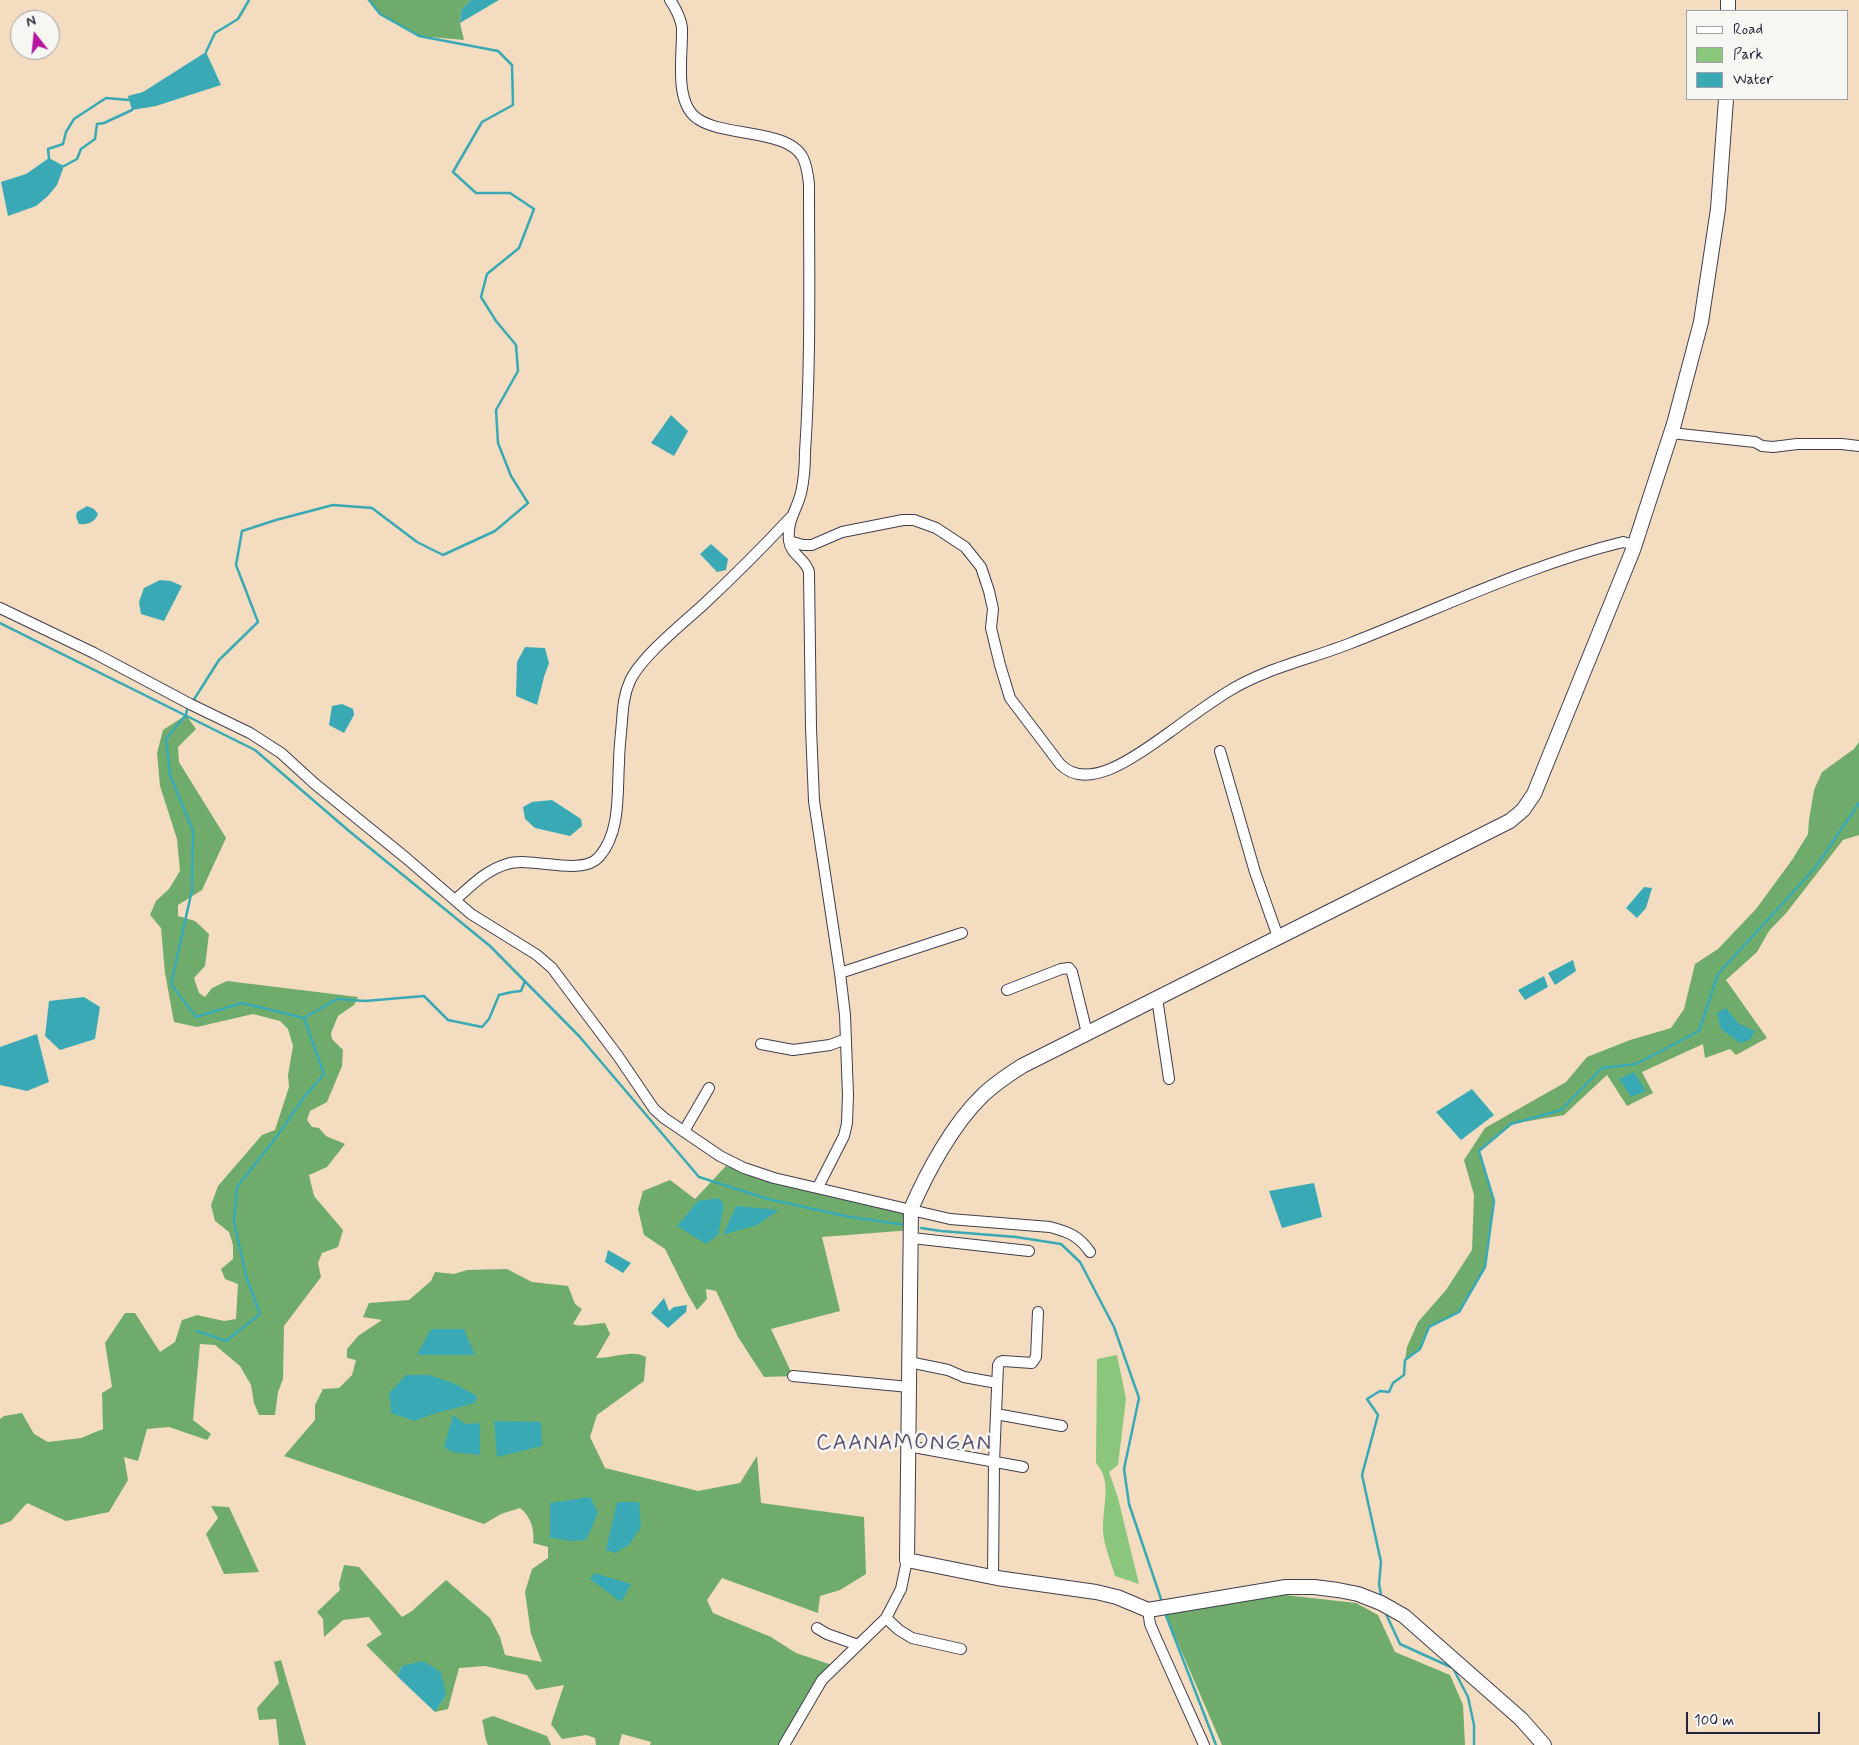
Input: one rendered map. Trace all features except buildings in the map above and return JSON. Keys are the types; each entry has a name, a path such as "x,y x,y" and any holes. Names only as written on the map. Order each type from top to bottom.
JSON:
{"street":[{"path":"670,0 682,26 682,87 688,108 697,119 711,125 726,130 779,140 792,146 802,156 807,169 809,184 809,394 804,478 799,499 789,522 792,551 806,564 809,572 814,801 840,973 846,1040 848,1095 847,1123 844,1136 818,1186"},
{"path":"784,1745 822,1680 886,1618 901,1589 907,1560 911,1210 932,1166 955,1130 982,1096 998,1082 1022,1066 1510,821 1523,810 1534,794 1634,545 1671,433 1701,322 1718,209 1726,100"},
{"path":"1671,433 1755,442 1762,446 1773,447 1797,444 1859,446"},
{"path":"455,900 481,877 495,868 509,863 522,861 581,866 594,862 608,842 615,821 624,698 633,674 662,643 754,556 791,517"},
{"path":"790,541 812,545 842,532 903,520 914,520 936,528 965,546 981,567 989,591 993,609 991,628 1010,698 1060,764 1072,773 1082,774 1095,773 1123,764 1223,695 1259,675 1342,647 1497,583 1550,564 1624,542 1634,545"},
{"path":"0,608 94,653 266,742 281,753 315,784 455,900 489,926 537,955 552,968 618,1056 654,1109 664,1118 720,1156 744,1168 774,1178 818,1186 856,1198 950,1219 1050,1227 1066,1231 1082,1240 1090,1252"},
{"path":"1220,751 1255,872 1278,937"},
{"path":"840,973 962,933"},
{"path":"1007,990 1061,969 1069,968 1072,972 1087,1033"},
{"path":"1157,998 1169,1079"},
{"path":"761,1044 794,1050 830,1045 846,1040"},
{"path":"684,1131 710,1088"},
{"path":"912,1238 1029,1251"},
{"path":"993,1578 994,1462 997,1383 1000,1362 1032,1363 1034,1361 1036,1357 1038,1312"},
{"path":"909,1362 948,1370 964,1377 997,1383"},
{"path":"793,1376 909,1387"},
{"path":"996,1414 1062,1426"},
{"path":"908,1446 1023,1467"},
{"path":"907,1560 993,1578 1096,1592 1124,1600 1148,1610 1286,1587 1322,1588 1358,1594 1381,1603 1404,1616 1521,1719 1544,1745"},
{"path":"1148,1610 1150,1624 1204,1745"},
{"path":"886,1618 899,1630 912,1638 961,1649"},
{"path":"818,1628 827,1634 858,1645"}],"green space":[{"path":"369,0 471,0 461,10 460,23 464,40 419,36 380,14"},
{"path":"186,715 196,729 178,747 179,762 226,838 202,890 178,905 178,916 195,921 209,934 205,966 194,978 199,993 205,997 212,988 227,981 358,997 354,1005 338,1016 331,1033 332,1039 343,1050 342,1066 327,1102 310,1111 307,1120 312,1127 319,1128 326,1136 345,1144 327,1167 309,1175 314,1196 343,1230 338,1247 322,1253 318,1263 321,1277 284,1326 283,1379 278,1392 275,1415 259,1415 254,1403 251,1385 240,1366 215,1345 200,1344 193,1420 211,1434 207,1440 169,1427 147,1429 138,1461 124,1457 128,1480 109,1512 66,1521 27,1503 11,1521 0,1525 0,1419 4,1416 22,1413 34,1434 48,1442 81,1438 103,1429 102,1393 112,1387 105,1343 125,1313 135,1313 160,1352 175,1342 182,1320 197,1315 224,1321 236,1319 238,1284 225,1279 221,1269 233,1259 233,1245 229,1232 215,1221 211,1205 218,1186 262,1135 275,1130 289,1087 288,1075 293,1046 288,1029 280,1021 253,1014 197,1027 174,1022 165,973 161,928 150,915 156,901 169,889 180,871 177,839 160,786 157,753 163,730"},
{"path":"1859,742 1859,835 1843,840 1787,912 1769,931 1757,952 1726,980 1767,1038 1736,1055 1730,1049 1705,1058 1703,1044 1642,1072 1653,1093 1627,1106 1607,1075 1564,1115 1511,1124 1480,1151 1494,1201 1485,1267 1459,1312 1429,1327 1420,1349 1405,1360 1407,1347 1418,1322 1446,1290 1472,1250 1474,1195 1464,1160 1485,1128 1566,1082 1587,1057 1630,1040 1671,1028 1684,1009 1695,964 1718,949 1756,909 1792,860 1808,834 1814,790 1822,772 1854,749"},
{"path":"726,1166 911,1209 912,1230 822,1237 840,1311 771,1329 793,1376 764,1377 738,1337 716,1291 706,1289 707,1299 697,1310 665,1249 644,1235 638,1209 643,1191 670,1180 695,1199"},
{"path":"507,1269 532,1282 568,1286 575,1304 582,1309 573,1324 605,1323 610,1334 596,1358 628,1354 646,1357 644,1381 597,1415 590,1437 605,1468 698,1491 740,1483 757,1456 761,1503 864,1517 866,1574 840,1590 820,1596 818,1613 722,1578 707,1600 713,1613 771,1637 796,1653 835,1666 784,1745 650,1745 651,1742 622,1734 619,1745 596,1745 595,1738 586,1735 562,1739 551,1724 564,1685 536,1690 527,1675 485,1666 459,1668 448,1709 435,1712 446,1695 402,1666 397,1676 366,1645 382,1634 369,1617 343,1620 324,1637 323,1619 317,1612 340,1590 339,1584 344,1565 359,1567 402,1617 412,1611 446,1580 490,1618 500,1637 505,1655 542,1662 531,1634 525,1592 532,1569 548,1558 548,1547 533,1543 531,1524 524,1511 520,1508 501,1514 484,1524 284,1456 315,1420 315,1405 323,1389 339,1388 352,1375 356,1360 347,1358 347,1349 358,1336 382,1320 363,1317 369,1303 409,1300 431,1281 435,1272 454,1274 467,1270"},
{"path":"1117,1355 1126,1399 1118,1465 1109,1472 1118,1498 1139,1584 1115,1576 1103,1531 1106,1495 1104,1478 1096,1463 1097,1359"},
{"path":"211,1506 229,1507 259,1572 224,1574 206,1534 218,1518"},
{"path":"1285,1595 1356,1603 1378,1615 1395,1652 1450,1675 1463,1705 1465,1745 1222,1745 1165,1613"},
{"path":"281,1660 306,1745 279,1745 276,1719 259,1720 257,1708 279,1683 274,1662"},
{"path":"493,1716 547,1736 551,1745 488,1745 482,1720"}],"water":[{"path":"471,0 499,0 460,23 461,10"},
{"path":"206,52 221,85 156,106 132,110 128,96 143,92"},
{"path":"49,158 64,166 57,185 36,206 8,216 1,182 26,174"},
{"path":"671,415 688,431 674,456 651,443"},
{"path":"87,506 94,509 98,514 91,522 79,524 76,517 77,512"},
{"path":"711,544 728,559 726,570 717,572 700,554"},
{"path":"160,580 171,581 182,586 164,621 141,614 139,602 144,588"},
{"path":"525,647 545,648 549,663 537,705 516,696 517,662"},
{"path":"342,704 353,709 354,715 344,733 329,725 332,706"},
{"path":"552,800 581,819 582,826 570,836 535,828 525,819 523,807 532,802"},
{"path":"1644,887 1652,888 1646,908 1637,918 1626,908"},
{"path":"1573,960 1576,971 1555,985 1548,973"},
{"path":"1544,976 1548,987 1525,1000 1518,990"},
{"path":"84,997 100,1007 95,1039 60,1050 45,1036 49,1001"},
{"path":"1726,1008 1739,1024 1755,1031 1750,1040 1740,1043 1721,1029 1717,1013"},
{"path":"37,1034 49,1082 27,1091 0,1085 0,1047"},
{"path":"1634,1072 1646,1091 1631,1097 1619,1079"},
{"path":"1472,1089 1494,1115 1461,1140 1436,1112"},
{"path":"1314,1183 1322,1217 1282,1228 1269,1191"},
{"path":"719,1198 724,1205 718,1235 706,1244 677,1226 698,1201"},
{"path":"736,1206 779,1210 757,1225 723,1235"},
{"path":"608,1250 631,1263 623,1273 605,1262"},
{"path":"664,1298 669,1311 674,1307 687,1305 686,1312 668,1328 651,1313"},
{"path":"431,1329 464,1329 475,1355 417,1355"},
{"path":"406,1375 429,1375 453,1383 477,1396 475,1403 414,1421 391,1413 389,1393"},
{"path":"453,1415 465,1424 480,1423 480,1455 452,1452 444,1447"},
{"path":"494,1421 541,1422 542,1446 497,1457"},
{"path":"590,1497 598,1513 586,1540 573,1541 550,1538 550,1503"},
{"path":"617,1502 639,1502 641,1527 629,1545 615,1553 606,1550"},
{"path":"594,1573 631,1584 621,1602 590,1579"},
{"path":"423,1661 441,1672 446,1695 435,1712 397,1676 402,1666"}],"waterway":[{"path":"206,52 215,33 238,19 249,0"},
{"path":"193,701 219,660 258,622 236,565 242,531 333,505 372,508 417,542 443,555 495,531 528,503 511,476 498,443 496,410 518,371 516,345 496,321 481,297 487,274 519,248 534,209 510,193 476,193 453,172 482,122 513,105 512,65 498,51 419,36 380,14 369,0"},
{"path":"49,158 48,149 63,144 66,132 74,119 106,98 129,100"},
{"path":"64,166 77,159 81,149 95,139 97,124 104,123 132,110"},
{"path":"0,623 255,750 349,831 490,946 579,1036 699,1177 768,1199 850,1217 906,1225"},
{"path":"187,710 186,715 166,739 170,775 193,831 192,890 171,984 196,1017 242,1003 304,1018 324,1074 305,1096 278,1135 237,1187 234,1222 247,1279 260,1314 226,1341 197,1331"},
{"path":"1381,1595 1379,1584 1381,1562 1362,1475 1378,1415 1367,1399 1380,1391 1389,1392 1393,1383 1404,1375 1405,1360 1420,1349 1429,1327 1459,1312 1485,1267 1494,1201 1479,1151 1511,1124 1561,1110 1602,1068 1636,1064 1699,1031 1718,974 1815,868 1859,803"},
{"path":"304,1018 337,999 365,1001 424,996 448,1020 482,1027 489,1019 499,995 521,991 525,981"},
{"path":"921,1228 1016,1237 1061,1244 1080,1262 1114,1327 1139,1398 1124,1469 1129,1504 1161,1599"},
{"path":"1165,1613 1216,1745"},
{"path":"1386,1614 1400,1644 1453,1668 1468,1697 1474,1725 1474,1745"}],"district":[{"name":"CAANAMONGAN","path":"904,1444"}]}
